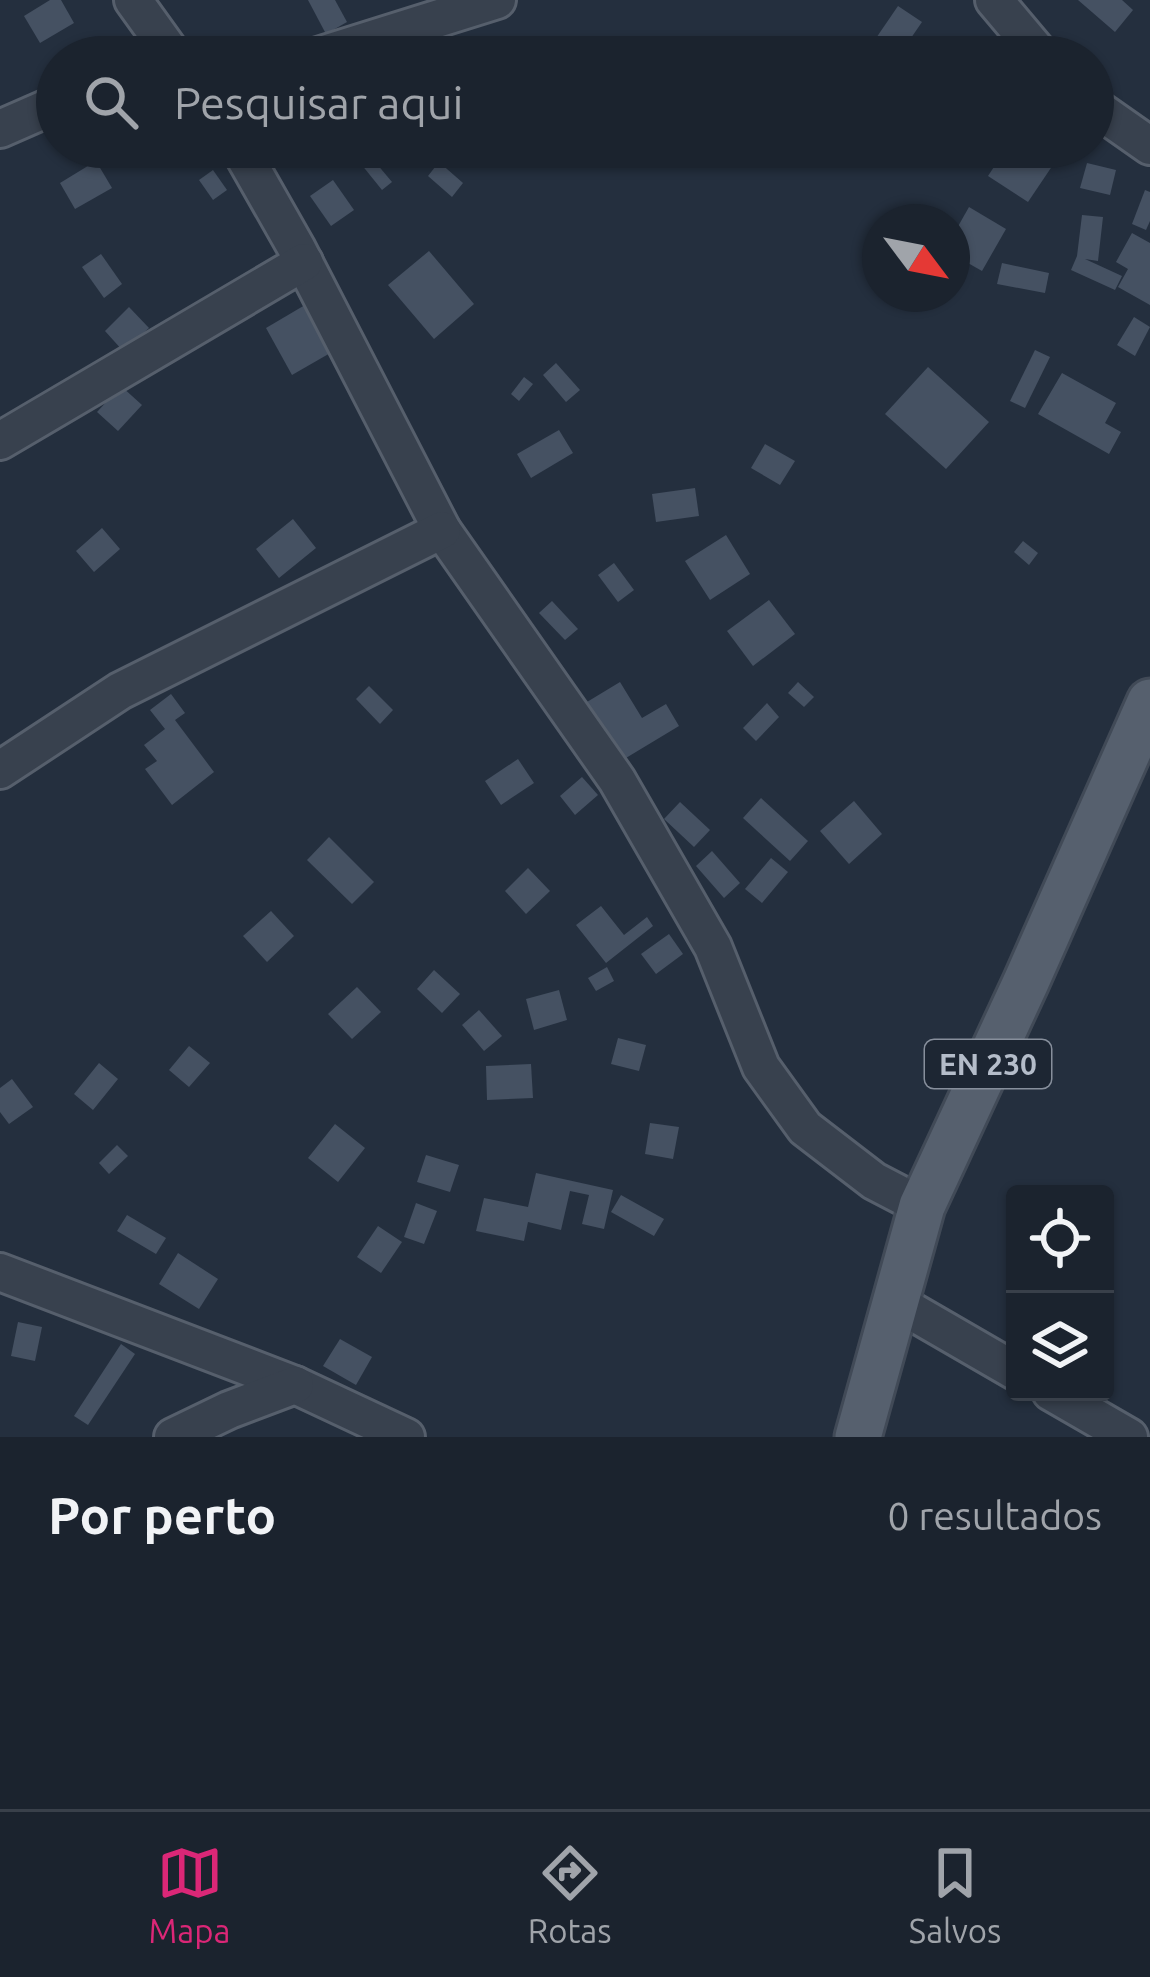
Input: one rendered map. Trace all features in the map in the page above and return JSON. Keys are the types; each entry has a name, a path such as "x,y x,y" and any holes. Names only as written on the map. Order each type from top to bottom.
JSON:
{"main road":[{"name":"EN 230","path":"857,1437 922,1206 1150,702"}],"street":[{"path":"133,0 157,36"},
{"path":"382,36 496,0"},
{"path":"994,0 1024,36"},
{"path":"0,129 36,113"},
{"path":"1114,121 1150,146"},
{"path":"251,168 442,530 617,779 713,947 761,1067 805,1128 874,1181 922,1206"},
{"path":"0,441 304,262"},
{"path":"0,770 121,691 442,530"},
{"path":"0,1272 295,1385 406,1437"},
{"path":"894,1300 1006,1366"},
{"path":"173,1437 295,1385"},
{"path":"1067,1401 1129,1437"}],"building":[{"path":"50,0 61,0 74,23 52,36 36,36 24,16"},
{"path":"308,0 335,0 347,22 326,34"},
{"path":"1078,0 1122,0 1133,10 1115,32"},
{"path":"898,6 922,22 912,36 877,36"},
{"path":"85,168 100,168 112,188 75,209 60,183"},
{"path":"364,168 380,168 392,182 382,190"},
{"path":"434,168 446,168 463,183 452,197 428,176"},
{"path":"993,168 1051,168 1028,202 988,176"},
{"path":"1086,168 1116,170 1110,195 1080,188"},
{"path":"213,170 227,190 213,200 199,180"},
{"path":"333,180 354,210 331,226 310,196"},
{"path":"1145,190 1150,192 1146,230 1132,224"},
{"path":"970,208 1006,229 982,271 970,264"},
{"path":"1082,215 1103,217 1098,261 1085,259 1122,276 1115,290 1071,270"},
{"path":"1132,233 1150,243 1150,305 1118,287 1128,269 1116,262"},
{"path":"429,251 474,304 434,339 388,285"},
{"path":"101,254 122,284 104,298 82,267"},
{"path":"1002,263 1049,273 1045,293 997,284"},
{"path":"305,305 332,352 292,375 266,328"},
{"path":"129,307 149,328 123,351 105,331"},
{"path":"1134,317 1150,327 1135,356 1117,345"},
{"path":"1035,350 1050,357 1025,408 1010,401"},
{"path":"556,363 580,390 566,402 543,375"},
{"path":"928,367 989,422 946,469 885,414"},
{"path":"1062,373 1116,403 1105,423 1121,432 1109,454 1038,414"},
{"path":"524,377 533,384 519,401 511,394"},
{"path":"121,386 142,405 118,431 97,412"},
{"path":"559,430 573,453 531,478 517,454"},
{"path":"765,444 795,461 780,485 751,468"},
{"path":"695,488 699,516 656,522 652,494"},
{"path":"293,519 316,548 279,578 256,549"},
{"path":"102,528 120,549 94,572 76,551"},
{"path":"726,535 750,574 710,600 685,561"},
{"path":"1023,541 1038,553 1029,565 1014,552"},
{"path":"614,563 634,590 618,602 598,575"},
{"path":"769,600 795,634 753,666 727,631"},
{"path":"552,601 578,629 565,640 539,613"},
{"path":"620,682 642,718 666,704 679,726 616,764 582,705"},
{"path":"798,682 814,697 804,707 788,693"},
{"path":"369,686 393,710 380,724 356,699"},
{"path":"171,694 185,713 175,720 214,772 172,805 145,769 157,761 144,745 165,729 150,710"},
{"path":"767,703 779,717 756,741 743,728"},
{"path":"518,759 534,783 501,805 485,781"},
{"path":"582,777 598,795 575,815 560,796"},
{"path":"761,798 808,841 790,861 743,818"},
{"path":"854,801 882,834 849,864 820,831"},
{"path":"680,802 710,830 694,847 664,819"},
{"path":"329,837 374,882 352,904 307,860"},
{"path":"712,851 740,883 724,898 696,866"},
{"path":"771,858 788,872 762,903 745,889"},
{"path":"528,868 550,891 526,914 505,891"},
{"path":"601,906 624,935 647,917 653,926 606,963 576,925"},
{"path":"271,911 294,936 267,962 243,936"},
{"path":"669,934 683,954 656,974 641,954"},
{"path":"607,967 614,981 596,991 588,978"},
{"path":"434,970 460,994 442,1013 417,989"},
{"path":"357,987 381,1012 352,1039 328,1014"},
{"path":"559,990 567,1020 534,1030 526,999"},
{"path":"479,1010 502,1036 484,1051 462,1025"},
{"path":"618,1038 646,1045 639,1071 611,1064"},
{"path":"189,1046 210,1063 189,1087 169,1070"},
{"path":"99,1063 118,1079 93,1110 74,1094"},
{"path":"531,1064 533,1098 487,1100 486,1066"},
{"path":"12,1079 33,1107 9,1124 0,1112 0,1088"},
{"path":"650,1123 679,1127 673,1159 645,1154"},
{"path":"335,1124 365,1148 338,1182 308,1158"},
{"path":"117,1145 128,1156 109,1174 99,1163"},
{"path":"426,1155 459,1165 450,1192 417,1182"},
{"path":"536,1173 613,1190 604,1229 582,1224 589,1195 570,1191 561,1230 528,1222 524,1241 476,1231 484,1198 528,1207"},
{"path":"621,1195 664,1219 654,1236 611,1212"},
{"path":"416,1203 437,1211 424,1244 404,1237"},
{"path":"127,1215 166,1238 156,1254 117,1231"},
{"path":"378,1226 402,1242 381,1273 357,1257"},
{"path":"178,1253 218,1279 199,1309 159,1284"},
{"path":"18,1322 42,1327 35,1361 11,1356"},
{"path":"340,1339 372,1357 356,1385 323,1366"},
{"path":"121,1344 135,1354 88,1425 74,1416"}]}
